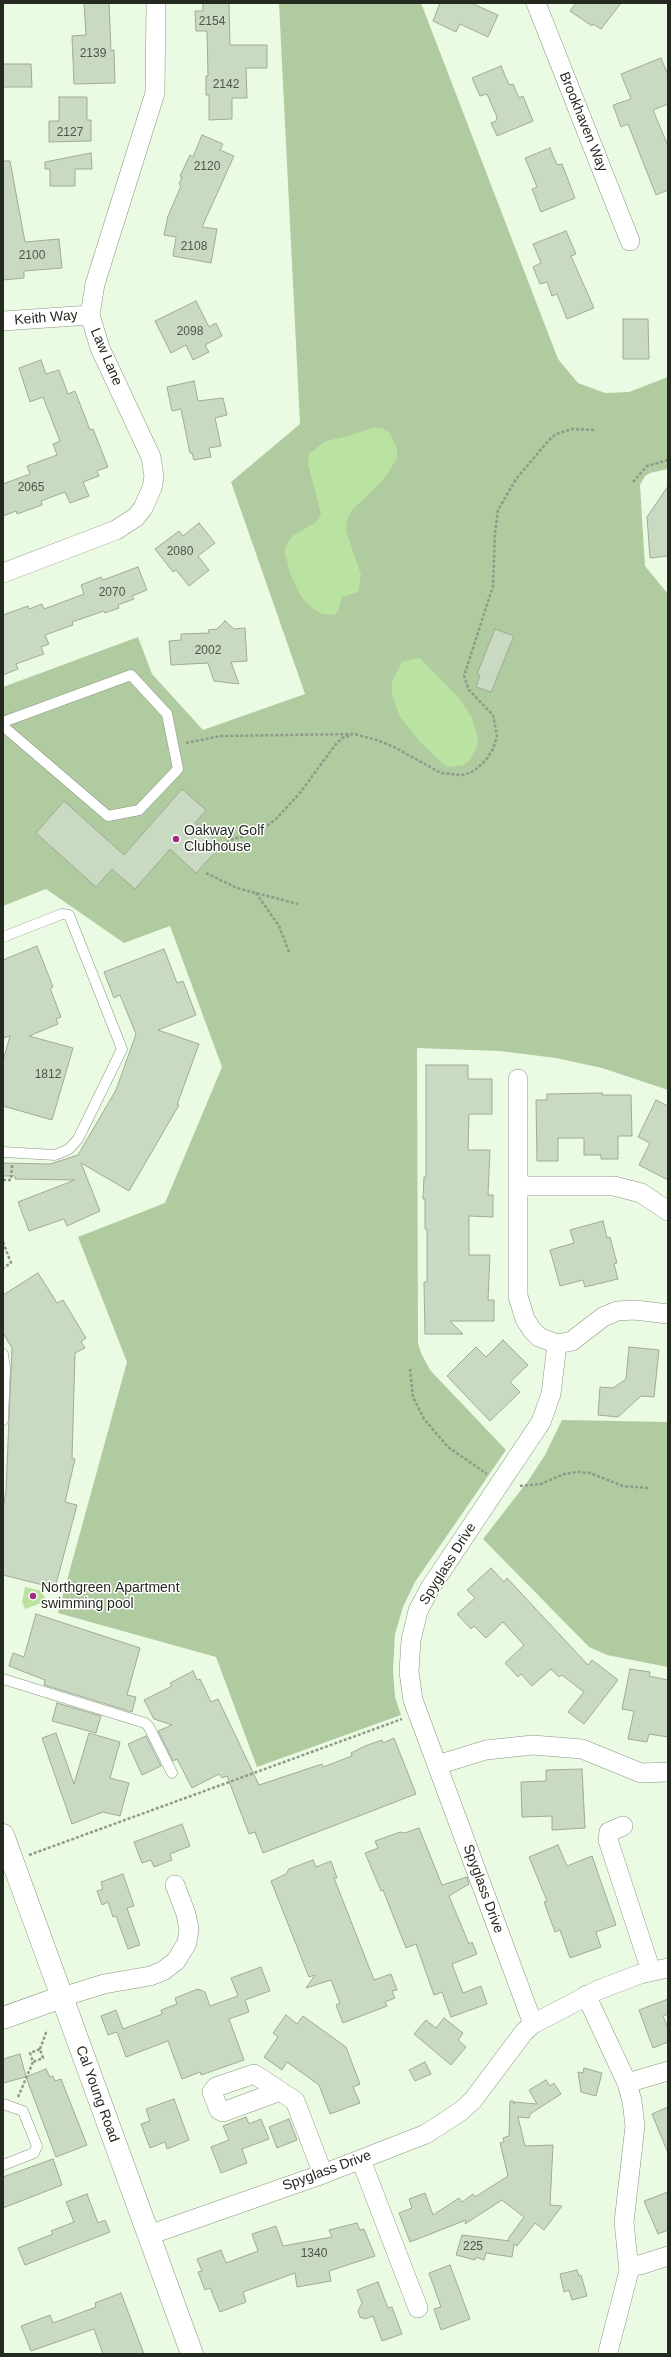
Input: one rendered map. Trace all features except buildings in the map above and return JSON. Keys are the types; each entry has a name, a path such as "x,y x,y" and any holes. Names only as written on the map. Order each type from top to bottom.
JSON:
{"main road":[{"name":"Cal Young Road","path":"3,1835 192,2354"},
{"path":"3,2018 62,1998"}],"street":[{"name":"Law Lane","path":"3,573 116,530 127,524 143,508 152,488 153,466 151,457 100,348 90,315 94,284 154,97 157,79 156,3"},
{"name":"Brookhaven Way","path":"536,3 630,241"},
{"name":"Keith Way","path":"3,321 90,315"},
{"path":"518,1079 517,1285 525,1319 536,1333 557,1344 572,1341 603,1317 618,1311 635,1310 668,1314"},
{"path":"518,1186 614,1186 641,1193 668,1211"},
{"name":"Spyglass Drive","path":"533,2024 418,1714 410,1686 408,1656 418,1611 432,1583 534,1434 547,1408 551,1394 557,1344"},
{"path":"437,1765 486,1750 533,1745 582,1749 642,1773 668,1772"},
{"path":"623,1826 609,1832 608,1840 659,1970"},
{"path":"62,1998 104,1984 150,1976 163,1971 176,1961 187,1943 189,1929 187,1918 175,1885"},
{"name":"Spyglass Drive","path":"148,2234 323,2174 426,2134 461,2111 487,2084 519,2038 533,2024 586,1996 659,1970"},
{"path":"586,1996 598,2025 627,2082 632,2101 635,2126 624,2222 628,2264 627,2277 608,2352"},
{"path":"627,2082 668,2071"},
{"path":"280,2091 295,2101 323,2174"},
{"path":"361,2160 418,2308"},
{"path":"628,2264 640,2265 668,2256"}],"lane":[{"path":"3,722 131,675 167,714 178,769 139,810 108,816 3,726"},
{"path":"3,937 62,914 69,915 122,1049 78,1139 69,1149 55,1155 8,1153"},
{"path":"3,1354 5,1368 3,1420"},
{"path":"3,1678 145,1723 149,1727 172,1773"},
{"path":"3,2104 14,2106 23,2111 37,2148 34,2152 3,2165"}],"path":[{"path":"174,746 221,736 354,734 377,740 434,770 448,775 469,773 486,760 496,743 496,721 490,710 469,690 464,676 493,586 495,532 498,510 516,479 549,440 565,430 594,430"},
{"path":"632,482 647,466 668,460"},
{"path":"222,845 233,839 259,832 276,819 299,794 336,744 342,738 354,734"},
{"path":"206,873 225,883 298,904"},
{"path":"256,893 279,926 289,952"},
{"path":"3,1180 11,1180 8,1153"},
{"path":"3,1242 11,1263 3,1268"},
{"path":"410,1368 413,1396 420,1413 432,1430 462,1458 501,1483 514,1488 541,1484 564,1474 577,1472 590,1474 623,1486 649,1488"},
{"path":"13,1861 418,1714"},
{"path":"33,2062 43,2058 40,2050 47,2030"},
{"path":"14,2106 33,2062 30,2053 40,2050"}],"shaded area":[{"path":"279,3 421,3 558,359 578,383 605,393 629,392 668,377 668,469 650,473 645,476 640,485 645,566 668,594 668,1090 602,1068 556,1058 500,1051 417,1048 418,1343 421,1353 430,1370 506,1450 415,1582 403,1607 395,1634 393,1670 395,1697 401,1715 257,1767 216,1657 58,1613 127,1362 78,1237 165,1203 222,1067 170,926 124,943 46,889 3,906 3,687 138,637 152,674 203,730 305,694 231,482 300,424"},
{"path":"372,428 382,428 389,432 397,448 397,458 384,479 351,511 347,521 346,531 361,575 358,592 342,597 338,611 334,615 322,614 311,607 301,596 291,576 285,553 286,546 292,536 315,523 321,514 308,464 309,454 326,441 349,436"},
{"path":"417,658 421,659 459,698 472,718 478,738 477,747 469,761 463,765 448,767 443,764 421,743 400,717 392,695 392,681 402,662"},
{"path":"562,1420 668,1422 668,1667 607,1655 589,1647 483,1539 528,1481 545,1455"},
{"name":"Northgreen Apartment swimming pool","path":"25,1587 42,1591 46,1601 25,1609 22,1602"}],"place":[{"name":"Oakway Golf Clubhouse","path":"176,839"},
{"name":"Northgreen Apartment swimming pool","path":"33,1596"}]}
